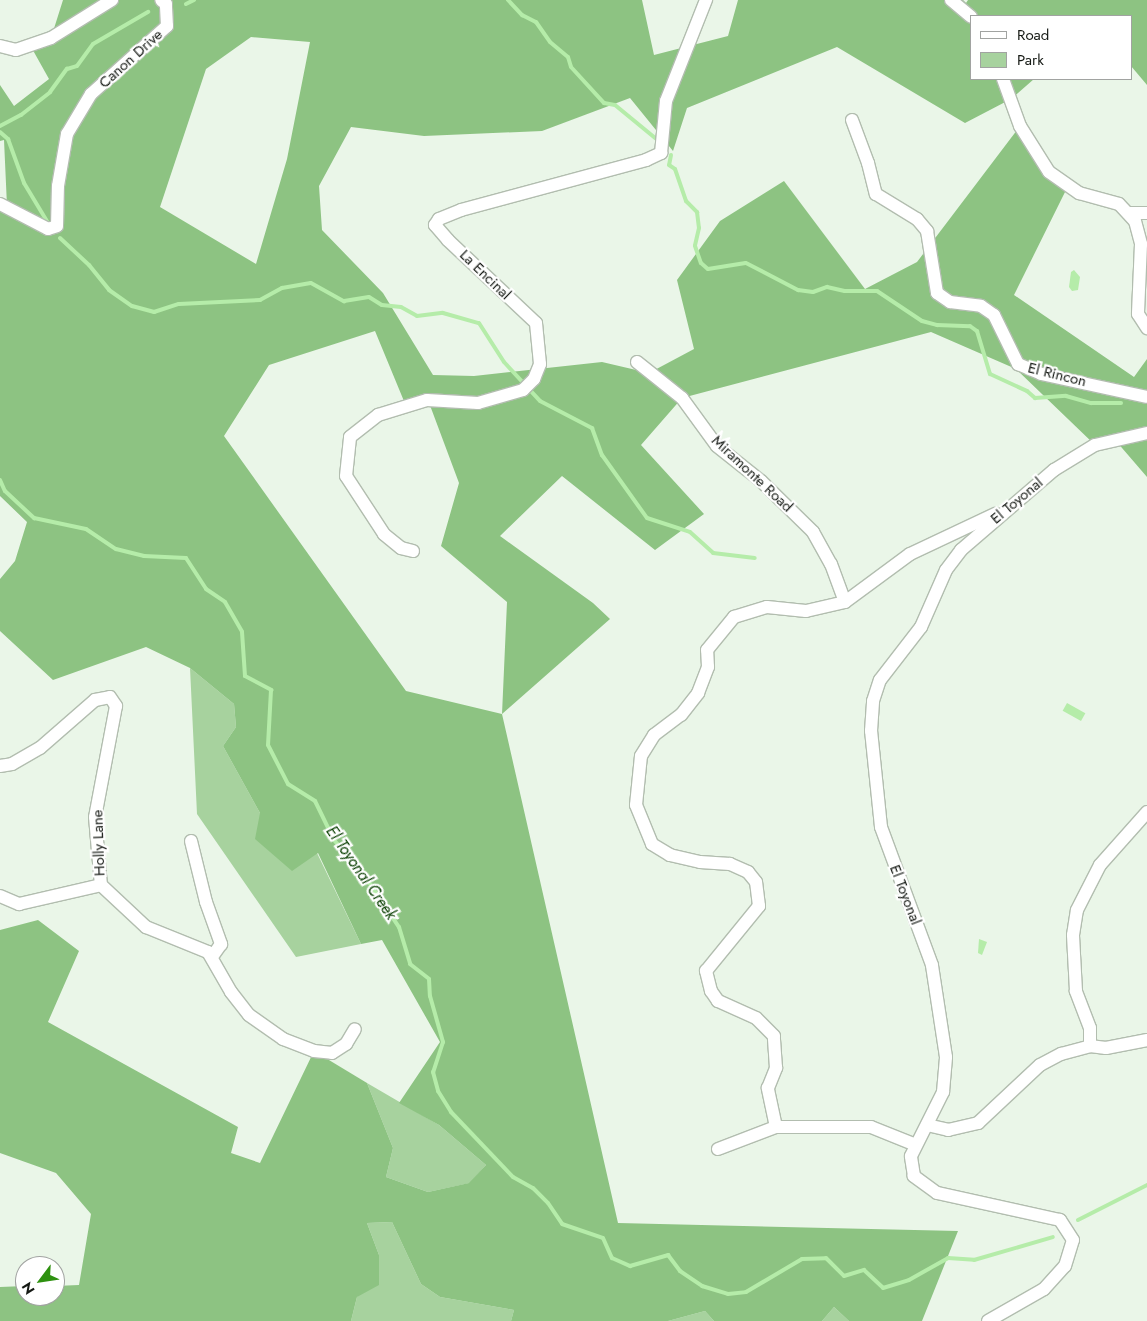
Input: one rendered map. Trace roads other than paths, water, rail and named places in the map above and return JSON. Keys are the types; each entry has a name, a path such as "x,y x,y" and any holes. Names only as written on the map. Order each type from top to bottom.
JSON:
{"street":[{"path":"0,46 16,50 51,38 112,0"},
{"name":"Canon Drive","path":"0,204 48,230 57,226 58,186 68,134 92,94 167,26 166,4 161,0"},
{"name":"La Encinal","path":"413,551 401,548 384,534 346,476 350,437 378,415 427,400 478,403 523,390 534,379 540,364 536,323 448,240 436,224 439,219 461,210 646,160 662,153 666,101 706,0"},
{"path":"951,0 970,16"},
{"path":"1003,80 1020,126 1049,172 1067,188 1118,204 1129,212 1139,230 1141,244 1137,304 1138,314 1147,328"},
{"name":"El Rincon","path":"852,120 868,163 876,194 917,219 927,231 937,293 950,302 980,306 994,315 1018,364 1041,374 1147,397"},
{"path":"1129,212 1147,213"},
{"name":"Miramonte Road","path":"637,362 682,398 717,446 761,481 813,532 831,564 845,602"},
{"name":"El Toyonal","path":"988,1321 1034,1297 1054,1280 1065,1266 1072,1250 1069,1229 1060,1220 1045,1215 937,1193 914,1176 910,1166 916,1145 943,1092 946,1057 940,1000 932,965 880,826 871,731 873,701 880,680 921,626 946,570 961,550 1008,507 1054,470 1095,445 1147,433"},
{"path":"776,1127 768,1088 776,1068 774,1036 756,1018 718,1001 711,991 706,971 759,906 756,882 748,872 730,864 700,862 670,855 652,844 638,815 637,774 640,756 654,736 680,714 698,693 708,667 707,650 734,617 767,607 806,611 845,602 910,554 1008,507"},
{"name":"Holly Lane","path":"0,766 12,764 40,748 95,700 110,698 116,706 95,817 101,885 146,927 208,952 212,957"},
{"path":"1090,1046 1090,1028 1076,991 1075,916 1100,865 1147,812"},
{"path":"191,841 206,902 221,944 212,957 231,992 249,1015 283,1039 314,1051 332,1052 346,1044 355,1029"},
{"path":"0,896 19,904 101,885"},
{"path":"927,1125 948,1130 978,1123 1040,1065 1061,1054 1090,1046 1106,1048 1147,1040"},
{"path":"718,1149 776,1127 871,1127 916,1145"}],"waterway":[{"name":"El Toyonal Creek","path":"186,4 194,0"},
{"name":"El Toyonal Creek","path":"508,0 522,15 536,22 550,42 568,57 571,67 604,103 615,105 655,138"},
{"name":"El Toyonal Creek","path":"0,126 21,115 50,92 67,69 77,66 93,44 148,12"},
{"path":"0,132 8,139 24,183 48,223"},
{"name":"El Toyonal Creek","path":"671,155 669,165 675,169 686,201 697,212 699,228 695,246 701,263 708,269 746,263 798,290 813,292 827,287 845,291 877,291 922,321 937,325 970,326 977,331 990,374 1027,391 1035,398 1066,396 1091,403 1121,403"},
{"path":"60,238 89,265 109,290 132,306 154,312 179,304 260,300 282,288 311,283 344,301 369,297 382,305 401,307 417,316 443,313 479,323 504,362 540,401 592,428 602,455 647,518 690,532 713,553 755,558"},
{"name":"El Toyonal Creek","path":"0,480 5,491 34,518 86,529 116,549 144,556 186,558 206,589 225,602 242,632 245,676 271,690 268,745 288,784 315,801 334,840 364,875 399,927 410,964 429,979 430,996 443,1042 433,1072 438,1091 451,1112 513,1177 533,1188 548,1203 562,1224 603,1238 612,1258 630,1266 668,1255 680,1271 702,1286 728,1294 746,1292 802,1259 826,1258 844,1276 864,1270 883,1288 909,1280 948,1258 974,1260 1053,1237"},
{"name":"El Toyonal Creek","path":"1078,1220 1147,1185"}]}
